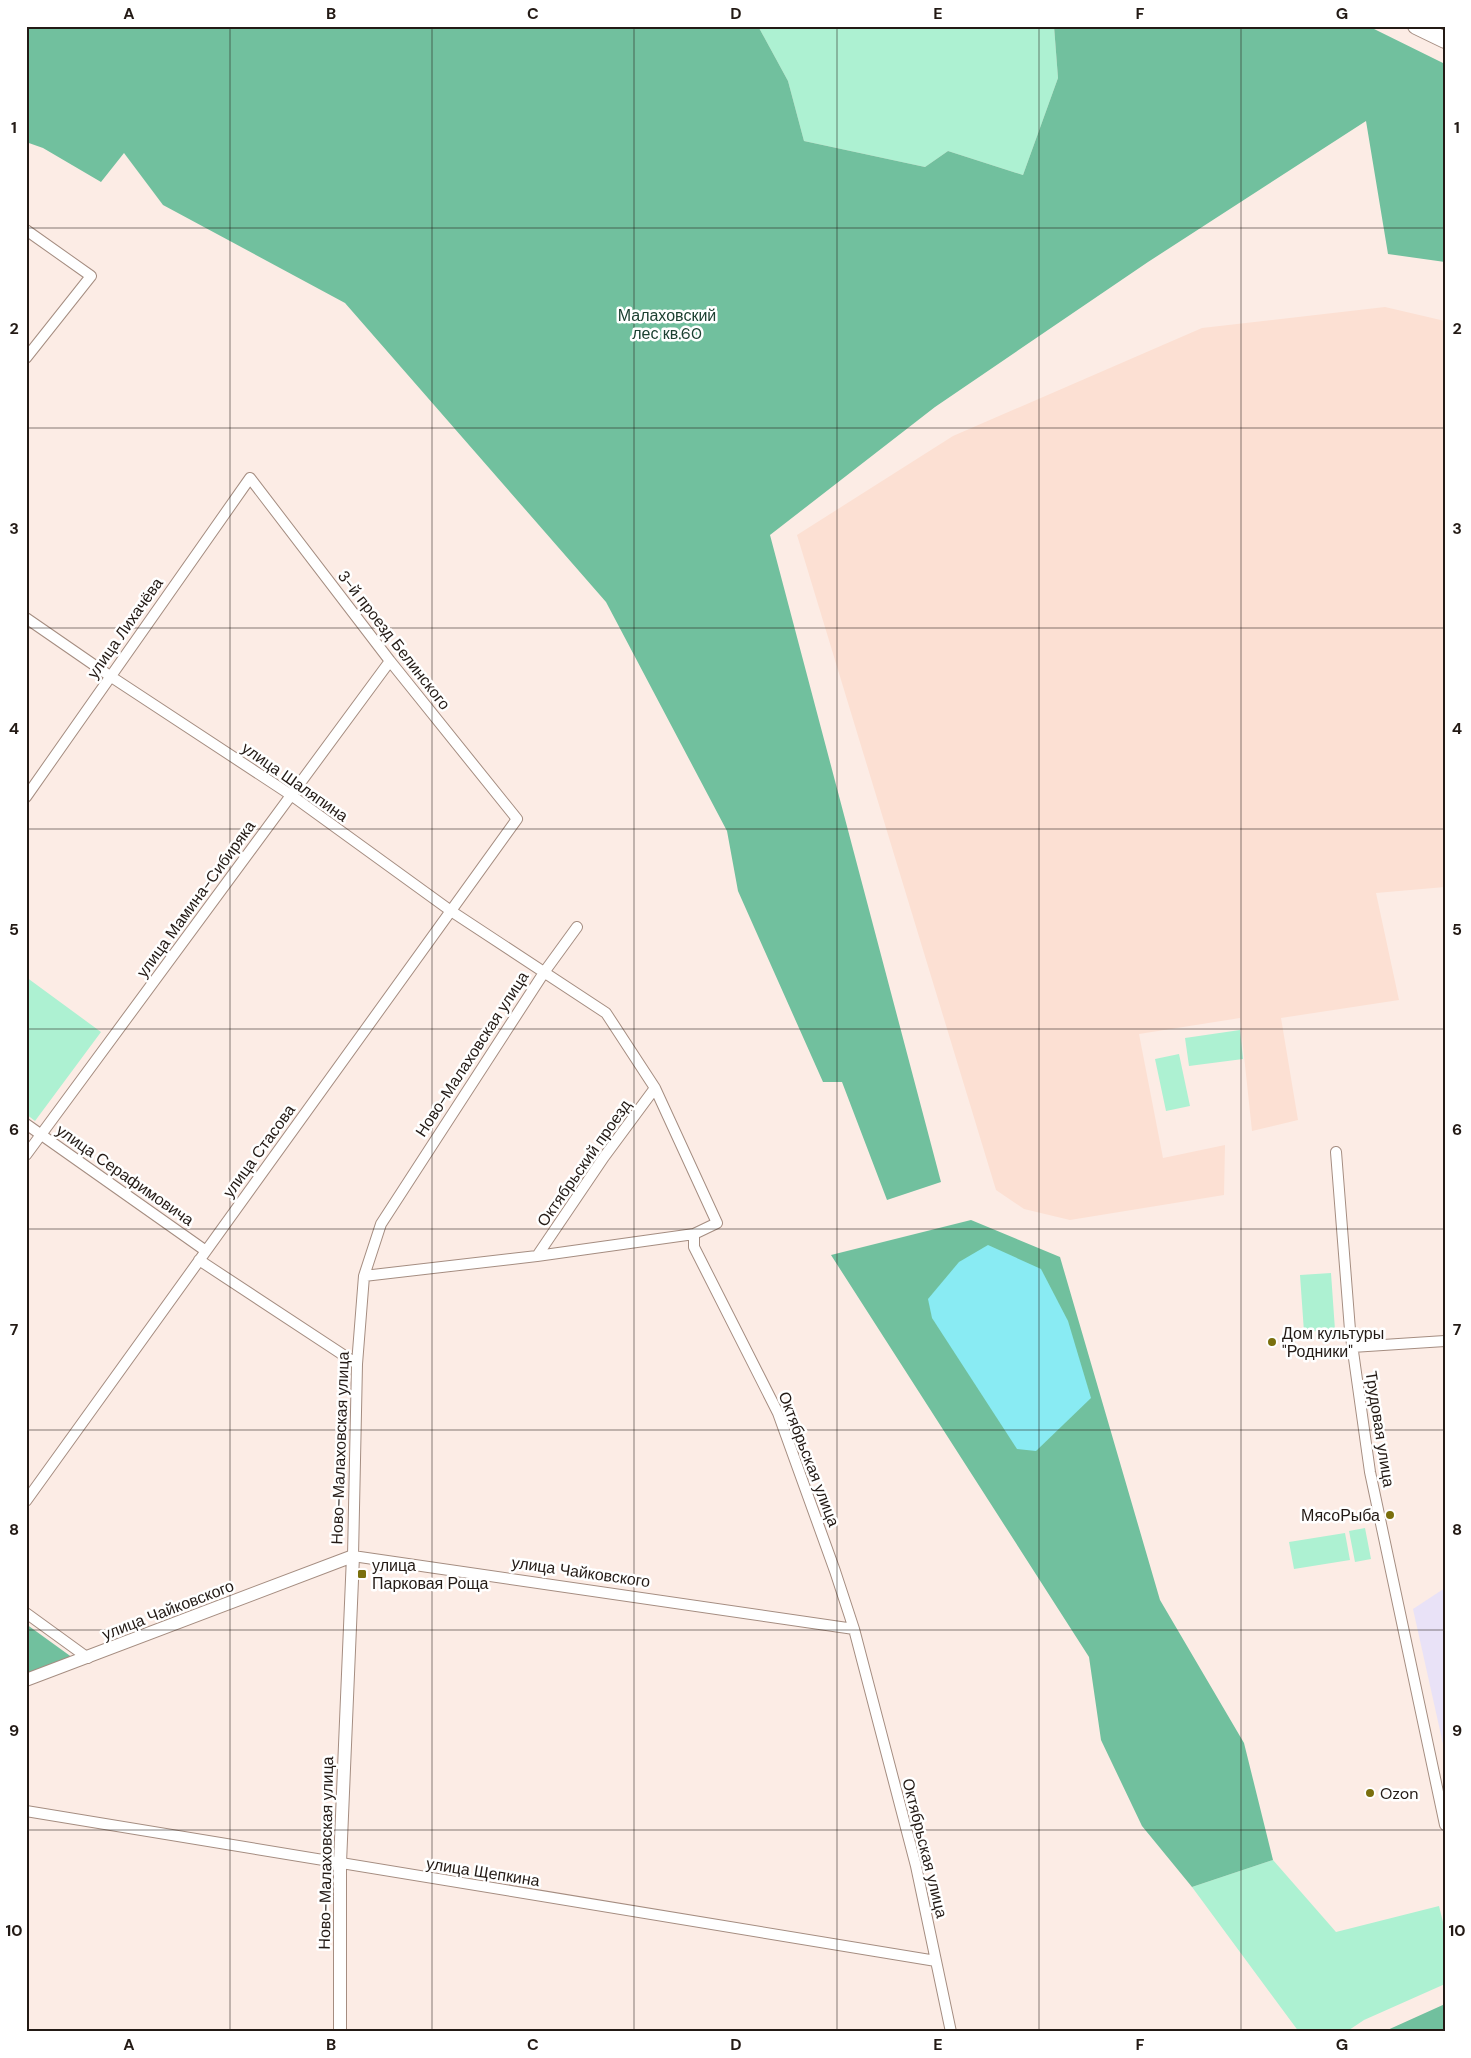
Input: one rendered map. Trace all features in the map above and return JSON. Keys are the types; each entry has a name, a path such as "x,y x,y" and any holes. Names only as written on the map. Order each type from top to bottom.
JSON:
{"main road":[{"path":"1416,26 1445,40"}],"street":[{"path":"26,230 91,276 26,358"},
{"name":"3-й проезд Белинского","path":"250,478 390,661 517,819"},
{"name":"улица Лихачёва","path":"26,797 250,478"},
{"name":"улица Шаляпина","path":"26,618 110,676 291,795 451,911 528,962 545,971"},
{"name":"улица Мамина-Сибиряка","path":"26,1155 390,661"},
{"name":"улица Стасова","path":"26,1501 517,819"},
{"name":"Ново-Малаховская улица","path":"340,2032 340,1863 353,1556 357,1364 364,1276 381,1224 545,971 577,927"},
{"path":"545,971 606,1013 655,1088 717,1223 694,1234"},
{"name":"Октябрьский проезд","path":"537,1256 604,1157 655,1088"},
{"name":"улица Серафимовича","path":"26,1124 203,1255 357,1364"},
{"name":"Трудовая улица","path":"1336,1152 1352,1348 1370,1472 1445,1825"},
{"name":"Октябрьский проезд","path":"364,1276 537,1256 694,1234"},
{"name":"Октябрьская улица","path":"694,1234 694,1247 778,1413 854,1629 916,1866 951,2032"},
{"path":"1352,1348 1445,1341"},
{"name":"улица Чайковского","path":"26,1680 353,1556 854,1629"},
{"path":"26,1613 88,1658"},
{"name":"улица Щепкина","path":"27,1813 936,1962"}],"shaded area":[{"path":"1385,307 1445,321 1445,887 1376,893 1399,1000 1281,1018 1298,1120 1252,1131 1240,1018 1139,1034 1163,1158 1225,1145 1224,1195 1070,1220 1024,1209 996,1190 797,535 953,436 1202,328"},
{"path":"1445,1588 1445,1753 1413,1609"}],"green space":[{"name":"Малаховский лес кв.60","path":"26,26 758,26 788,81 804,141 925,167 948,151 1023,175 1058,78 1054,26 1368,26 1445,64 1445,262 1388,254 1366,121 1148,262 935,407 770,535 941,1182 887,1200 842,1082 823,1082 738,891 727,831 606,602 345,303 163,205 124,153 101,182 43,148 26,142"},
{"path":"758,26 1054,26 1058,78 1023,175 948,151 925,167 804,141 788,81"},
{"path":"26,977 101,1032 35,1121 26,1114"},
{"path":"1240,1030 1243,1059 1189,1066 1185,1038"},
{"path":"1179,1054 1190,1106 1166,1111 1155,1059"},
{"path":"971,1220 1060,1257 1160,1600 1244,1743 1273,1860 1192,1887 1142,1826 1101,1740 1089,1657 831,1255"},
{"path":"1331,1273 1335,1330 1304,1332 1300,1275"},
{"path":"1365,1528 1371,1559 1355,1562 1349,1531"},
{"path":"1345,1533 1350,1560 1294,1569 1289,1542"},
{"path":"26,1624 73,1658 26,1674"},
{"path":"1273,1860 1336,1932 1439,1906 1445,1930 1445,1984 1364,2020 1346,2032 1299,2032 1192,1887"},
{"path":"1445,2004 1445,2032 1383,2032"}],"water":[{"path":"988,1245 1041,1269 1068,1321 1091,1398 1036,1451 1017,1449 932,1318 928,1299 959,1262"}],"place":[{"name":"Дом культуры \"Родники\"","path":"1272,1342"},
{"name":"МясоРыба","path":"1390,1515"},
{"name":"улица Парковая Роща","path":"362,1574"},
{"name":"Ozon","path":"1370,1793"}]}
